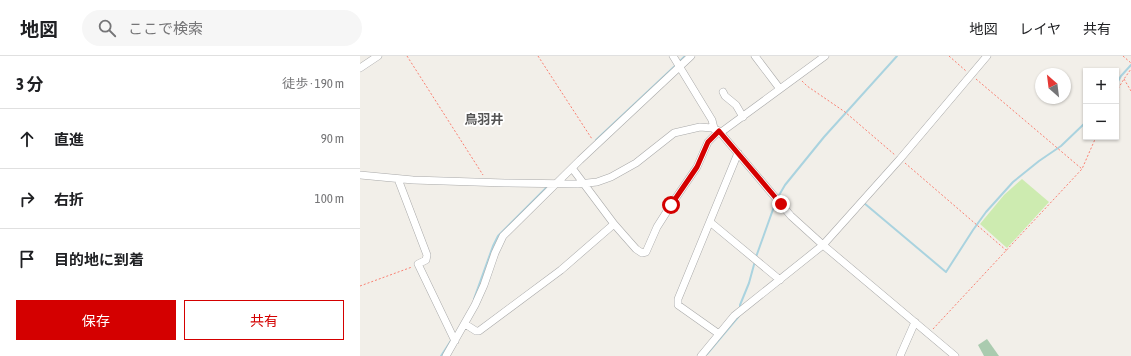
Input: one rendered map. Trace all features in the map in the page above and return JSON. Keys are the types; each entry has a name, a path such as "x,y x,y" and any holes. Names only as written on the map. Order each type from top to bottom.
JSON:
{"street":[{"path":"360,68 378,56"},
{"path":"673,56 718,131 792,216 823,245 955,356"},
{"path":"446,356 478,300 495,252 504,236 572,168 691,56"},
{"path":"755,56 780,89"},
{"path":"572,168 614,224 636,249 642,253 646,252 657,227 697,167 708,142 718,131 743,116 825,56"},
{"path":"701,356 734,316 823,245 900,159 987,56"},
{"path":"722,92 736,105 743,116"},
{"path":"360,175 398,179 487,182 597,182 610,178 636,162 674,133 700,127 718,131"},
{"path":"719,334 678,304 678,299 738,154"},
{"path":"398,179 427,255 426,260 418,264 455,341"},
{"path":"710,222 780,280"},
{"path":"465,324 476,331 479,331 561,270 614,224"},
{"path":"900,356 915,322"}],"path":[{"path":"407,56 487,182"},
{"path":"538,56 596,145"},
{"path":"949,56 1082,169"},
{"path":"1122,56 1131,63"},
{"path":"1119,87 1131,69"},
{"path":"1124,79 1131,91"},
{"path":"929,334 1082,169 1095,140"},
{"path":"360,286 418,264"}],"green space":[{"path":"1022,179 1049,202 1007,248 980,224 1004,195"},
{"path":"987,339 999,356 984,356 978,345"}],"waterway":[{"path":"679,62 685,56"},
{"path":"778,197 785,185 824,137 897,56"},
{"path":"596,140 676,65"},
{"path":"1119,80 1131,65"},
{"path":"864,203 946,272 986,212 1013,182 1061,146 1083,125"},
{"path":"474,299 498,236 548,186"},
{"path":"756,257 776,201"},
{"path":"740,309 755,261"},
{"path":"707,354 739,316"},
{"path":"441,356 452,339"}],"district":[{"name":"鳥羽井","path":"484,119"}],"route":[{"path":"671,205 697,167 708,142 719,131 781,204"}]}
